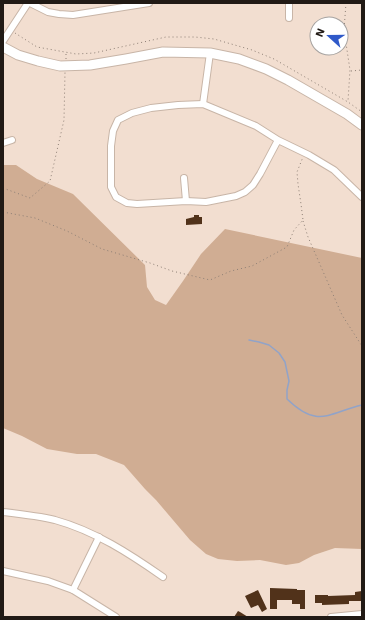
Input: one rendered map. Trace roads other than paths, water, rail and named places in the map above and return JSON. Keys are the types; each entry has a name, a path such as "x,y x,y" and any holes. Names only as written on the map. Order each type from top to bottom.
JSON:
{"street":[{"path":"3,41 29,3 48,12 73,15 146,3"},
{"path":"289,3 289,18"},
{"path":"3,47 18,55 60,66 90,65 163,52 210,53 239,59 266,69 288,80 347,114 362,125"},
{"path":"203,104 210,53"},
{"path":"278,140 253,185 245,192 236,196 206,202 186,201 137,204 127,203 116,197 111,187 111,146 113,131 118,120 132,113 151,108 203,104 256,126 278,140 305,153 334,170 362,197"},
{"path":"3,143 12,140"},
{"path":"184,178 186,201"},
{"path":"3,512 55,520 77,527 130,554 163,577"},
{"path":"73,590 98,537"},
{"path":"3,571 48,581 73,590 116,617"},
{"path":"331,617 362,614"}],"waterway":[{"path":"249,340 269,345 279,353 285,362 289,381 287,399 307,414 315,416 332,415 362,405"}]}
